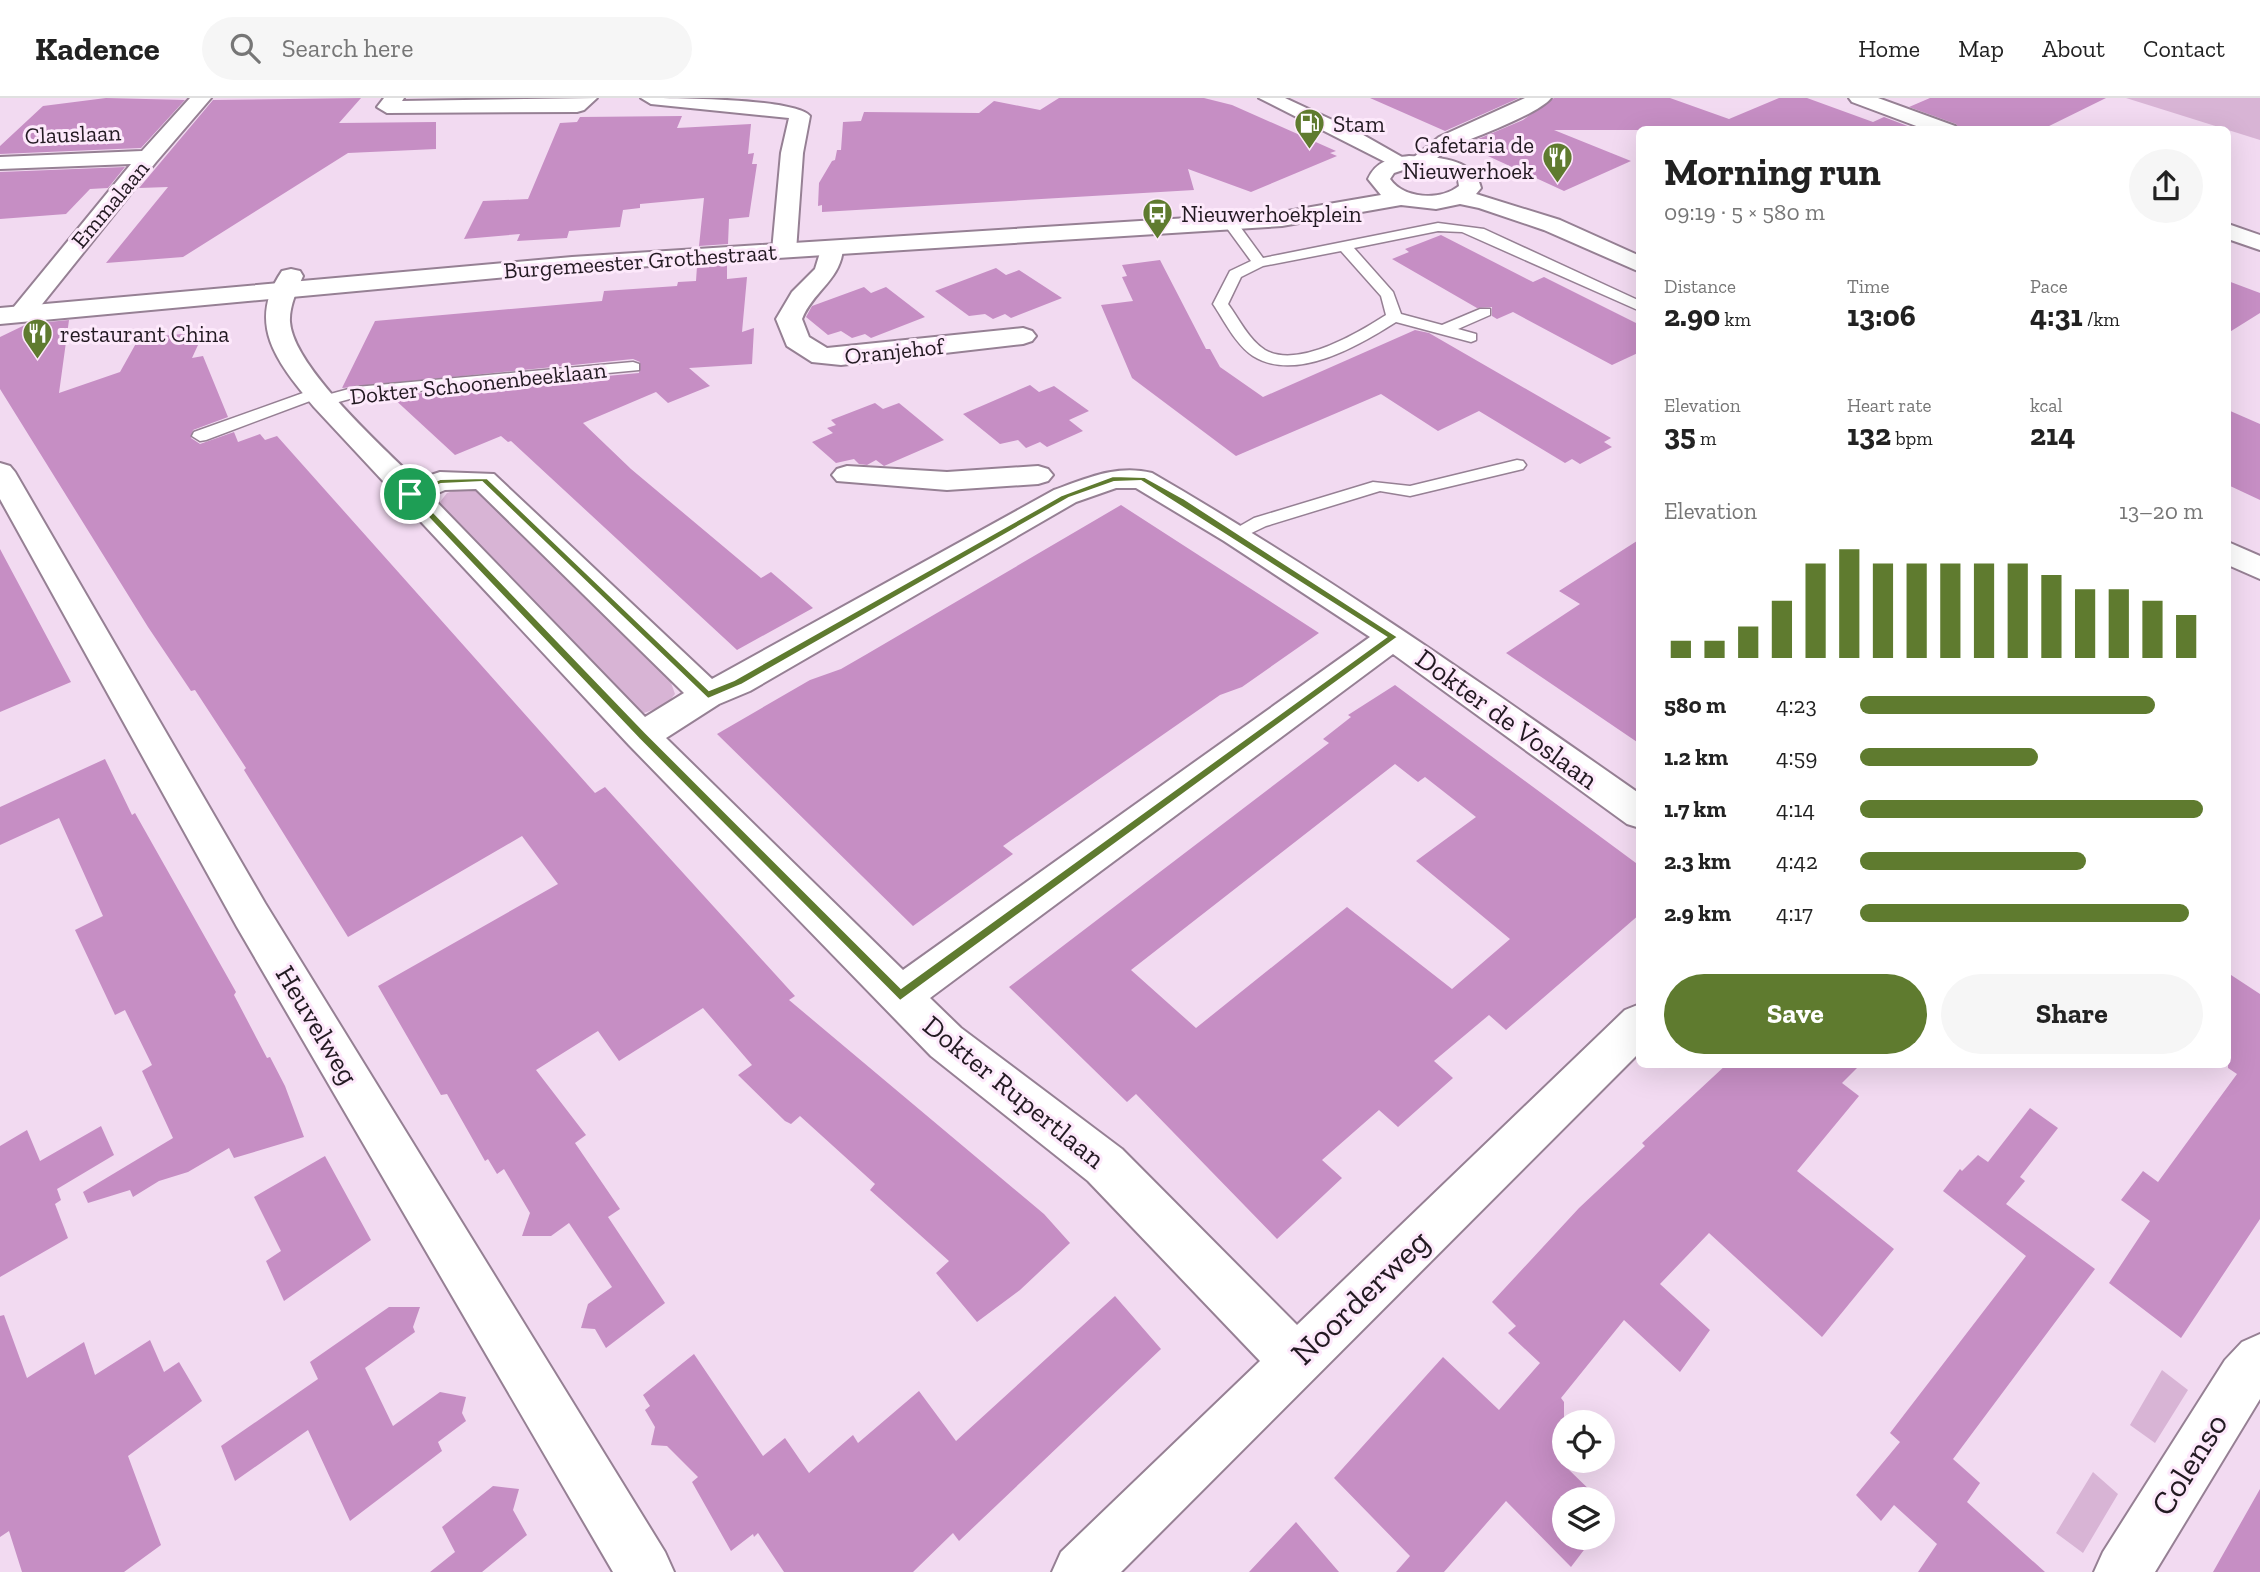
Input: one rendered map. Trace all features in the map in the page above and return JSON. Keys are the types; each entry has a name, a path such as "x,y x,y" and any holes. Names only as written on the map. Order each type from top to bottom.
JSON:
{"street":[{"name":"Emmalaan","path":"11,315 201,98"},
{"path":"394,98 387,107 577,106 587,98"},
{"path":"651,98 790,110 800,116 792,153 784,251"},
{"path":"1380,184 1382,172 1409,163 1446,141 1463,136 1541,98"},
{"path":"1859,98 1937,126"},
{"path":"1269,99 1409,163 1450,167 1464,174 1465,191"},
{"path":"1450,167 1449,156 1463,136"},
{"name":"Clauslaan","path":"0,163 148,158"},
{"path":"1253,218 1316,204 1380,184 1403,198"},
{"path":"1228,220 1282,219 1403,198 1440,201 1465,191 1568,230 1636,263"},
{"name":"Burgemeester Grothestraat","path":"11,315 288,283 1228,220"},
{"path":"2231,232 2260,243"},
{"name":"Oranjehof","path":"831,248 828,270 794,303 789,319 796,340 821,356 841,357 1023,336"},
{"name":"Dokter Rupertlaan","path":"288,283 277,326 296,365 320,397 410,494 642,736 946,1042 1105,1165 1295,1360"},
{"path":"1038,475 1043,445"},
{"name":"Heuvelweg","path":"0,472 251,915 645,1572"},
{"path":"847,475 947,481 1038,475 1065,496"},
{"name":"Dokter de Voslaan","path":"642,736 708,695 738,682 1065,496 1113,479 1142,479 1235,534 1393,637 1636,811"},
{"path":"410,494 440,481 484,480 708,695"},
{"path":"2231,554 2260,569"},
{"path":"900,996 1393,637"},
{"name":"Noorderweg","path":"1081,1572 1636,1027"},
{"name":"Colenso","path":"2123,1572 2243,1378 2260,1360"}],"lane":[{"path":"1228,220 1259,263"},
{"path":"1471,337 1394,317 1303,360 1281,362 1258,352 1220,304 1235,274 1259,263 1438,227 1470,230 1562,273 1590,281 1636,305"},
{"path":"1345,246 1388,295 1394,317"},
{"path":"1442,330 1485,312"},
{"name":"Dokter Schoonenbeeklaan","path":"200,436 320,397 633,367"},
{"path":"1235,534 1260,522 1379,486 1410,491 1517,465"}],"shaded area":[{"path":"2126,98 2260,98 2260,140 2231,131 2231,126 2215,126"},
{"path":"462,488 477,490 669,677 675,694 666,705 644,713 634,705 452,519 440,502 447,493"},
{"path":"2162,1370 2188,1390 2155,1443 2130,1425"},
{"path":"2093,1472 2118,1494 2083,1553 2056,1533"}],"building":[{"path":"106,98 185,100 141,148 0,154 0,146 43,106"},
{"path":"361,98 339,123 436,122 436,149 348,153 183,257 106,263 168,187 139,188 213,100"},
{"path":"1059,98 1204,98 1232,105 1336,151 1330,153 1337,156 1251,192 1188,169 1194,190 822,212 822,205 818,206 819,183 835,160 837,150 841,150 843,122 861,121 864,112 979,113 994,101 1040,110"},
{"path":"1370,98 1519,98 1445,131"},
{"path":"1554,98 1670,98 1729,119 1779,98 1807,98 1873,122 1884,117 1908,126 1636,126 1636,130 1554,130 1631,161 1564,191 1464,145 1523,120"},
{"path":"1930,98 2106,98 2049,126 1957,126 1909,107"},
{"path":"682,116 677,128 751,124 748,154 754,153 752,164 757,164 749,217 729,219 728,244 699,246 704,198 640,204 640,208 623,210 620,227 569,231 567,238 517,241 520,234 464,239 483,201 528,199 560,123 577,122 580,117"},
{"path":"125,167 108,188 90,189 66,214 0,219 0,172"},
{"path":"1441,235 1533,282 1544,277 1636,323 1636,354 1612,365 1513,312 1497,319 1492,316 1492,307 1477,308 1392,259 1409,252 1405,249"},
{"path":"1160,260 1206,349 1210,349 1220,367 1263,397 1415,330 1429,333 1611,438 1604,442 1612,447 1580,464 1572,459 1565,463 1479,411 1438,431 1381,394 1236,456 1132,378 1101,305 1133,301 1122,277 1127,276 1122,265"},
{"path":"727,264 727,279 747,277 742,332 754,328 752,364 689,368 710,386 668,403 656,392 583,423 631,469 761,578 771,572 813,608 737,650 511,441 508,442 501,436 455,455 391,396 639,373 640,362 633,359 342,388 375,321 602,301 604,291 677,286 678,282 696,281 697,266"},
{"path":"996,268 1006,275 1019,270 1062,298 1011,318 1005,314 993,319 985,314 969,316 935,291"},
{"path":"2231,282 2260,293 2260,313 2231,331"},
{"path":"864,287 871,293 886,287 925,317 871,338 865,334 852,338 841,331 828,335 806,317 812,306"},
{"path":"69,320 59,393 120,372 139,338 204,332 192,358 203,356 228,417 193,430 191,438 200,444 234,432 238,442 260,434 265,440 277,436 595,793 605,787 795,996 789,1000 1044,1214 1070,1243 1020,1290 977,1322 936,1273 949,1261 870,1190 875,1184 800,1116 791,1124 785,1121 738,1075 752,1065 703,1008 619,1061 598,1031 536,1070 586,1135 575,1143 620,1209 608,1217 665,1303 606,1348 595,1329 581,1328 588,1304 612,1287 569,1223 551,1236 522,1236 530,1213 504,1169 497,1174 488,1159 485,1161 447,1094 441,1095 378,986 558,884 522,836 348,937 244,770 246,768 195,690 191,691 148,627 0,389 0,337 27,324"},
{"path":"1030,385 1039,392 1054,386 1089,411 1069,420 1083,431 1047,447 1040,442 1026,448 1018,440 1000,444 963,414"},
{"path":"875,403 883,409 899,403 944,440 884,466 876,460 867,465 859,464 854,459 836,463 812,442 833,433 827,428 836,425 831,420"},
{"path":"2231,411 2260,424 2260,500 2231,486"},
{"path":"1121,505 1319,633 1242,687 1220,695 1003,846 1013,854 913,926 717,734 810,680 841,669"},
{"path":"1636,542 1636,741 1506,653 1580,604 1559,591"},
{"path":"0,549 71,682 0,712"},
{"path":"1395,685 1636,863 1636,917 1506,1030 1489,1015 1434,1061 1453,1078 1398,1127 1379,1110 1322,1160 1342,1178 1277,1239 1136,1094 1127,1102 1009,987 1329,743 1323,739 1351,717 1348,715","holes":["1395,764 1418,782 1425,777 1476,817 1416,861 1510,939 1452,989 1347,907 1196,1028 1131,970"]},
{"path":"105,759 132,815 135,813 236,992 234,995 285,1086 304,1137 234,1158 229,1148 188,1172 159,1181 133,1197 130,1190 88,1203 83,1192 173,1138 142,1071 152,1065 125,1010 115,1015 75,930 103,916 59,818 0,845 0,807"},
{"path":"2231,975 2260,994 2260,1219 2181,1338 2109,1283 2150,1221 2121,1200 2143,1171 2158,1182 2237,1074 2228,1068 2231,1068"},
{"path":"1723,1068 1857,1068 1842,1083 1859,1096 1797,1171 1894,1249 1822,1337 1709,1233 1660,1284 1710,1330 1680,1372 1624,1320 1561,1398 1564,1410 1552,1410 1552,1473 1572,1473 1587,1487 1552,1487 1552,1548 1506,1501 1444,1572 1396,1572 1410,1556 1334,1478 1443,1357 1499,1410 1540,1363 1508,1333 1516,1326 1492,1302 1579,1208 1645,1146 1642,1143"},
{"path":"2030,1108 2058,1128 2020,1177 2025,1181 2006,1204 2095,1269 1953,1459 1980,1483 1967,1502 2045,1572 1918,1572 1937,1544 1894,1505 1881,1521 1856,1495 1900,1442 1890,1433 2026,1256 1943,1191 1960,1169 1962,1171 1978,1155 1988,1162"},
{"path":"101,1126 114,1155 57,1189 61,1200 55,1204 68,1238 0,1277 0,1146 27,1130 40,1161"},
{"path":"325,1156 371,1240 284,1301 266,1261 281,1251 254,1197"},
{"path":"1115,1296 1161,1349 959,1541 953,1533 913,1572 784,1572 758,1533 731,1551 692,1482 698,1477 667,1446 651,1445 655,1427 645,1410 650,1406 643,1395 694,1354 763,1456 785,1438 809,1473 853,1435 858,1443 919,1391 956,1441"},
{"path":"389,1307 420,1307 413,1327 415,1332 365,1368 393,1426 440,1392 466,1397 462,1413 466,1421 438,1442 442,1451 350,1521 308,1430 235,1481 221,1446 318,1379 310,1362"},
{"path":"4,1315 27,1378 84,1342 95,1375 150,1340 164,1372 179,1362 202,1401 128,1456 161,1545 124,1572 22,1572 9,1531 0,1537 0,1316"},
{"path":"493,1486 519,1489 513,1510 527,1535 482,1572 430,1572 455,1552 442,1527"},
{"path":"2260,1489 2260,1572 2213,1572"},
{"path":"1296,1522 1339,1572 1249,1572"},
{"path":"1554,1550 1584,1550 1571,1567"}],"place":[{"name":"Stam","path":"1310,151"},
{"name":"Cafetaria de Nieuwerhoek","path":"1557,185"},
{"name":"Nieuwerhoekplein","path":"1158,241"},
{"name":"restaurant China","path":"37,361"}],"route":[{"path":"1113,479 1142,479 1180,499 1393,637 900,996 642,736 410,494 440,481 484,480 708,695 738,682 1065,496 1113,479"}]}
